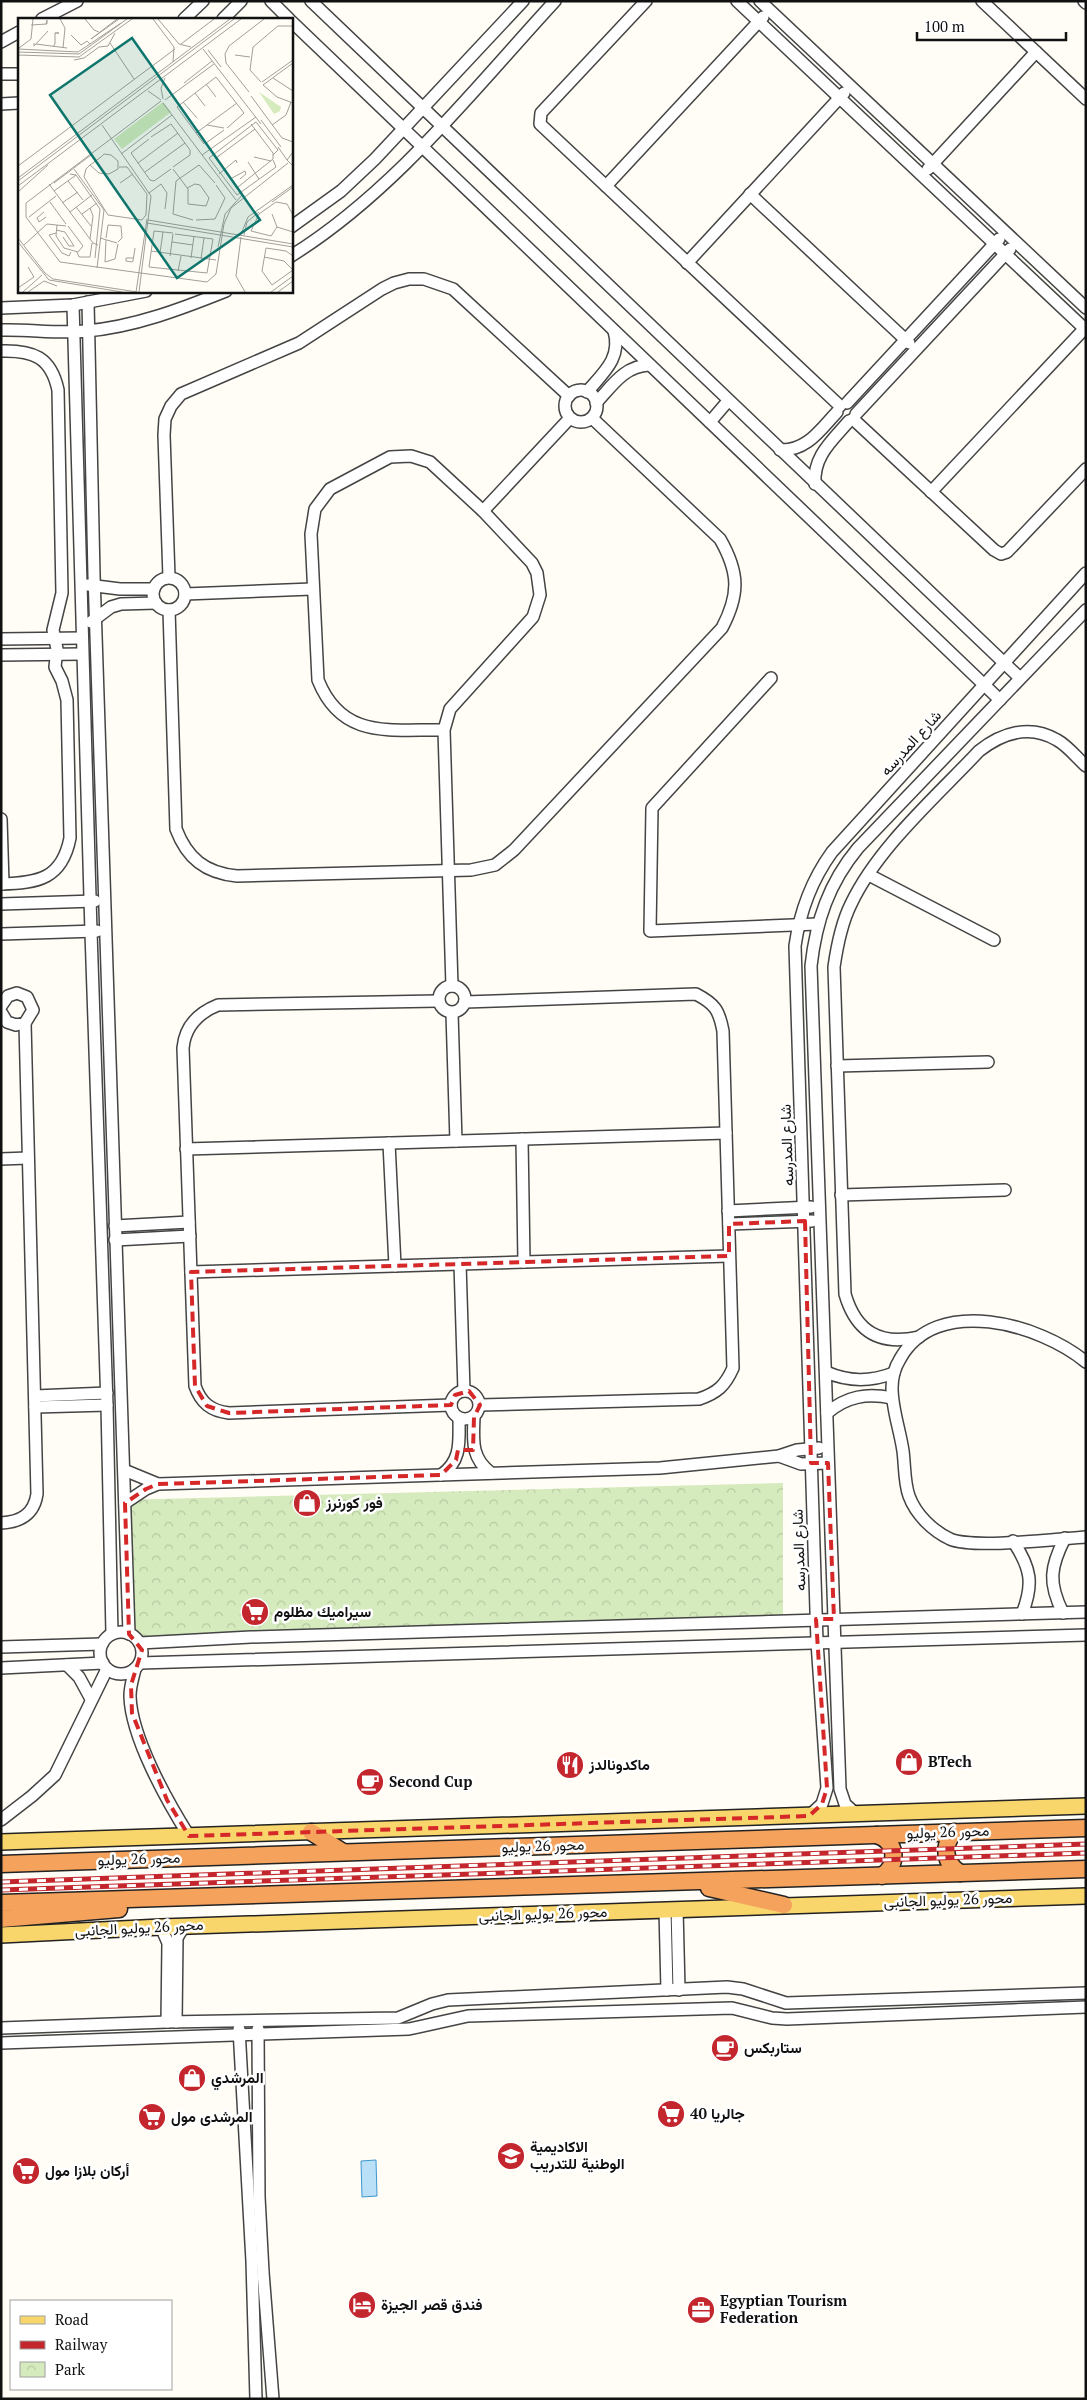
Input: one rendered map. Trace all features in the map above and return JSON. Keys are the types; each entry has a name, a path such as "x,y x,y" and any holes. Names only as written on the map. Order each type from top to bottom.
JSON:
{"highway":[{"name":"محور 26 يوليو","path":"1,1864 1086,1828"},
{"path":"311,1832 343,1852"},
{"path":"954,1832 948,1841 946,1857 951,1866 960,1874"},
{"path":"878,1835 890,1844 894,1854 893,1864 882,1876"},
{"path":"1,1903 1086,1869"},
{"path":"687,1882 784,1905"},
{"path":"1,1919 117,1910 151,1899"}],"main road":[{"path":"1,1842 1086,1806"},
{"name":"محور 26 يوليو الجانبى","path":"1,1935 184,1926 1086,1896"}],"street":[{"path":"44,18 76,1"},
{"path":"185,18 203,1"},
{"path":"224,18 241,1"},
{"path":"271,1 288,18"},
{"path":"311,1 1002,663 1020,678"},
{"path":"292,227 341,191 422,109 523,1"},
{"path":"292,255 315,241 354,211 421,147 555,1"},
{"path":"646,1 539,116 543,127 841,407 841,420 853,418"},
{"path":"736,1 1085,328 931,492"},
{"path":"760,1 1086,308"},
{"path":"982,1 1086,98"},
{"path":"606,186 769,10"},
{"path":"292,22 1000,700"},
{"path":"1,42 18,33"},
{"path":"922,175 1036,52"},
{"path":"1,74 18,74"},
{"path":"687,263 850,86"},
{"path":"1,104 18,103"},
{"path":"750,194 916,350"},
{"path":"780,450 796,449 810,441 1005,232"},
{"path":"815,484 816,464 822,452 1016,243"},
{"path":"169,578 164,436 165,419 171,406 181,394 197,386 299,343 394,283 424,280 453,289 569,396"},
{"path":"1,308 73,305 141,292"},
{"path":"1,330 88,331 156,316 223,292"},
{"path":"88,302 96,620 129,1634"},
{"path":"73,305 82,654 108,1405 112,1634"},
{"path":"587,392 611,364 617,348 614,332"},
{"path":"1,351 21,350 35,354 51,369 58,390 62,593 54,622 55,667 62,681 67,700 70,838 67,852 61,864 52,874 26,884 2,884 1,819"},
{"path":"611,364 622,374"},
{"path":"596,403 622,374 635,367 649,365"},
{"path":"578,391 587,392 596,403 596,411 592,418 578,422 570,418 565,407 569,396 578,391"},
{"path":"710,422 728,401"},
{"path":"841,407 852,405 853,418 996,553 1004,554 1086,469"},
{"path":"483,511 570,418"},
{"path":"169,610 176,829 182,845 197,863 223,875 236,876 483,869 505,859 722,628 730,612 735,594 735,575 730,557 720,539 592,418"},
{"path":"810,441 822,452"},
{"path":"444,730 370,729 352,723 337,713 325,698 318,680 312,589 312,521 322,498 330,489 390,457 410,456 430,462 483,511 532,563 538,578 540,595 533,617 450,709 444,730 452,986"},
{"name":"شارع المدرسه","path":"809,1816 822,1804 827,1788 816,1620 795,946 798,925 811,886 832,852 1002,663 1086,573"},
{"path":"156,603 154,588 157,583 169,578 181,582 185,594 180,605 169,610"},
{"path":"81,589 84,586 95,585 120,589 154,588"},
{"path":"120,589 121,604"},
{"path":"185,594 312,589"},
{"path":"81,617 88,622 96,620 107,610 121,604 156,603 169,610"},
{"name":"شارع المدرسه","path":"856,1814 845,1804 840,1789 811,966 817,924 830,891 847,862 1086,610"},
{"path":"1,640 82,638"},
{"path":"37,639 38,654"},
{"path":"1,655 82,654"},
{"path":"771,678 653,806 651,812 650,931 817,924"},
{"path":"1086,766 1058,740 1042,733 1025,731 1008,734 992,740 979,751 895,840 869,875 851,904 839,935 834,967 845,1294 850,1310 858,1324 879,1337 903,1341 959,1322 985,1320 1028,1330 1054,1340 1086,1362"},
{"path":"893,786 906,798"},
{"path":"869,875 994,940"},
{"path":"1,904 105,901"},
{"path":"1,934 106,931"},
{"path":"452,986 460,989 465,1002 460,1010 452,1013 442,1008 438,1001 442,990 452,986"},
{"path":"1,1006 4,999 12,994 27,997 33,1010 26,1023 36,1501 24,1517 12,1522 1,1523"},
{"path":"465,1002 696,994 710,1002 720,1015 723,1031 733,1368 726,1383 715,1394 699,1399 480,1405"},
{"path":"438,1001 218,1005 207,1010 193,1021 184,1036 186,1149 195,1386 199,1397 207,1406 217,1411 451,1405"},
{"path":"1,1012 3,1018 11,1024 26,1023"},
{"path":"452,1013 456,1142"},
{"path":"837,1066 988,1062"},
{"path":"186,1149 726,1134"},
{"path":"522,1140 524,1262"},
{"path":"389,1144 395,1266"},
{"path":"1,1159 28,1158"},
{"path":"100,1187 114,1186"},
{"path":"841,1195 1005,1190"},
{"path":"728,1210 820,1206"},
{"path":"729,1224 820,1221"},
{"path":"115,1226 189,1222"},
{"path":"116,1240 190,1236"},
{"path":"191,1272 730,1256"},
{"path":"460,1264 464,1391"},
{"path":"104,1296 118,1294"},
{"path":"919,1337 900,1359 894,1373 892,1398 899,1425 909,1496 926,1522 951,1539 966,1544 1086,1537"},
{"path":"826,1372 852,1380 866,1380 894,1373"},
{"path":"474,1418 469,1420 459,1418 453,1413 451,1405 455,1395 464,1391 473,1393 480,1405"},
{"path":"35,1401 107,1393"},
{"path":"827,1413 838,1404 851,1398 865,1395 892,1398"},
{"path":"35,1401 108,1405"},
{"path":"480,1405 474,1418 474,1450 483,1467 491,1473"},
{"path":"442,1475 453,1465 458,1450 459,1418"},
{"path":"125,1504 135,1495 158,1484 660,1468 779,1456 797,1450 828,1448"},
{"path":"458,1450 474,1450"},
{"path":"779,1456 796,1463 828,1462"},
{"path":"124,1470 158,1484"},
{"path":"1063,1613 1054,1595 1052,1576 1055,1557 1065,1538"},
{"path":"1013,1541 1024,1558 1030,1577 1029,1596 1022,1614"},
{"path":"111,1596 128,1596"},
{"path":"140,1643 224,1638 740,1624 834,1619 1086,1612"},
{"path":"1,1820 32,1796 55,1774 86,1715 105,1666 100,1650 102,1644 112,1634 117,1632 129,1634 140,1643 142,1657 130,1692 132,1713 149,1761 189,1836"},
{"path":"1,1668 67,1665 105,1666 121,1675 138,1666 817,1642 1086,1635"},
{"path":"1,1647 102,1644"},
{"path":"67,1665 79,1676 91,1699"},
{"path":"671,1909 679,1990"},
{"path":"667,1990 671,1909"},
{"path":"171,2022 177,1938 184,1926"},
{"path":"161,1927 168,1943 171,2022"},
{"path":"1,2028 238,2020 398,2018 432,2004 448,2000 667,1990 736,1988 786,2003 1086,1993"},
{"path":"582,1995 583,2012"},
{"path":"850,2001 850,2016"},
{"path":"1,2043 84,2042 415,2029 468,2016 583,2012 732,2008 778,2019 1086,2007"},
{"path":"238,2020 241,2071 273,2399"},
{"path":"256,2399 254,2198 258,2020"},
{"path":"82,2025 84,2042"},
{"path":"241,2071 258,2070"}],"highlighted area":[{"path":"805,1221 811,1463 828,1463 834,1619 816,1619 827,1788 822,1804 809,1816 189,1836 167,1800 132,1713 131,1685 142,1650 129,1634 125,1503 146,1489 158,1484 441,1475 456,1460 458,1450 473,1450 474,1417 480,1405 469,1391 455,1395 451,1405 229,1413 207,1406 195,1386 191,1272 729,1256 729,1224"}],"green space":[{"path":"783,1483 783,1617 126,1638 120,1500"}],"water":[{"path":"376,2160 377,2196 362,2197 361,2161"}],"railway":[{"path":"1,1882 1086,1844"},
{"path":"1,1890 1086,1853"}],"place":[{"name":"فور كورنرز","path":"307,1503"},
{"name":"سيراميك مظلوم","path":"255,1612"},
{"name":"BTech","path":"909,1762"},
{"name":"ماكدونالدز","path":"570,1765"},
{"name":"Second Cup","path":"370,1782"},
{"name":"ستاربكس","path":"725,2048"},
{"name":"المرشدي","path":"192,2078"},
{"name":"جالريا 40","path":"671,2114"},
{"name":"المرشدى مول","path":"152,2117"},
{"name":"الاكاديمية الوطنية للتدريب","path":"511,2156"},
{"name":"أركان بلازا مول","path":"26,2171"},
{"name":"فندق قصر الجيزة","path":"362,2305"},
{"name":"Egyptian Tourism Federation","path":"701,2310"}]}
